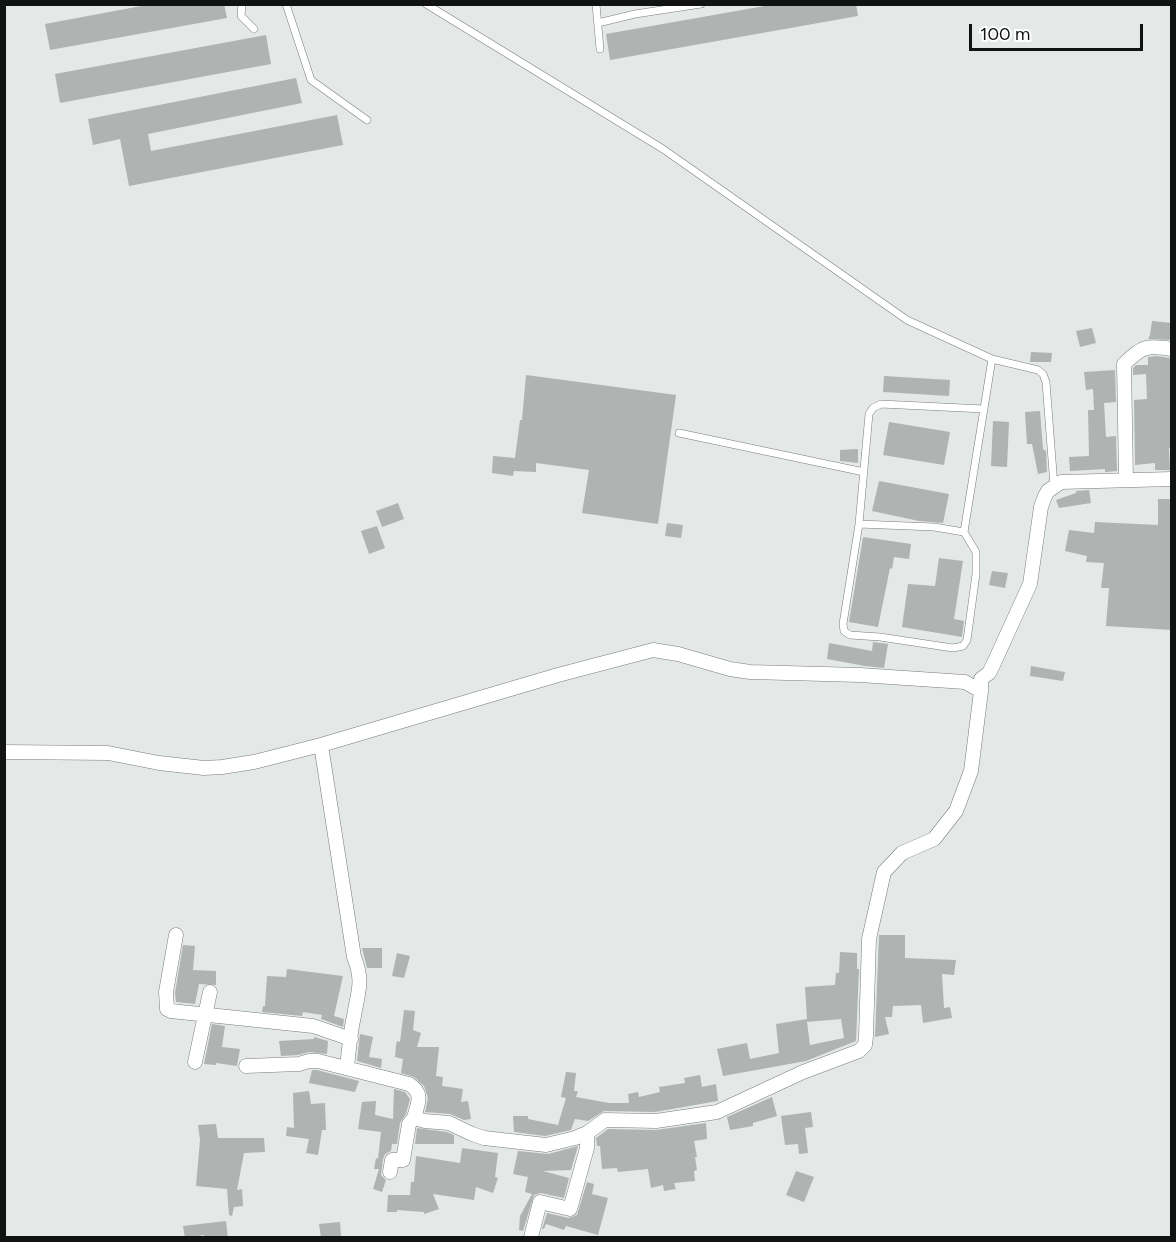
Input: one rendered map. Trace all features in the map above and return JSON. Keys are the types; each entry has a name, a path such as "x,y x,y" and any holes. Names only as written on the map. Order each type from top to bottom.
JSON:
{"street":[{"path":"1126,480 1124,364 1136,352 1144,348 1172,349"},
{"path":"414,1118 449,1123 484,1138 535,1145 561,1142 587,1133 605,1120 656,1121 717,1112 803,1072 860,1051 865,1045 869,939 884,872 902,853 934,839 956,811 971,771 981,679 993,665 1030,584 1041,507 1048,490 1061,482 1172,479"},
{"path":"4,752 108,753 159,763 204,768 254,762 653,650 750,672 860,675 965,682 981,691"},
{"path":"321,745 354,957 361,981 347,1067"},
{"path":"176,935 166,992 167,1009 314,1026 351,1039"},
{"path":"195,1062 210,992"},
{"path":"246,1066 299,1064 318,1060 409,1084 417,1089 419,1095 414,1118 409,1124 403,1160 392,1160 390,1172"},
{"path":"531,1237 540,1202 570,1209 586,1148 587,1133"}],"lane":[{"path":"242,4 241,16 254,29"},
{"path":"286,4 311,80 367,120"},
{"path":"426,4 663,149 907,320 993,359 1038,370 1043,374 1046,382 1054,486"},
{"path":"596,4 600,49"},
{"path":"598,23 635,14 701,4"},
{"path":"984,409 881,404 873,408 869,414 859,524 843,624 844,631 850,635 953,648 963,646 967,640 976,574 976,552 964,532 993,359"},
{"path":"679,432 864,472"},
{"path":"859,524 934,527 964,532"}],"building":[{"path":"152,4 224,4 227,18 50,50 45,24"},
{"path":"776,4 856,4 858,16 610,60 606,34"},
{"path":"266,35 271,64 60,103 55,74"},
{"path":"296,78 302,103 148,134 151,151 337,115 343,145 129,186 120,139 93,145 88,119"},
{"path":"1152,321 1172,323 1172,340 1148,339"},
{"path":"1092,328 1096,343 1080,347 1076,331"},
{"path":"1031,352 1052,353 1051,362 1030,362"},
{"path":"1148,357 1170,358 1170,364 1172,364 1172,373 1170,373 1172,448 1169,448 1170,470 1155,470 1155,463 1135,465 1134,400 1147,399 1146,374 1133,375 1133,368 1136,365 1148,365"},
{"path":"1115,370 1116,402 1104,403 1106,437 1116,436 1117,471 1105,472 1105,469 1070,471 1069,457 1089,456 1088,410 1094,410 1093,389 1086,390 1084,372"},
{"path":"526,375 676,395 658,524 582,513 589,470 536,463 536,472 514,471 513,476 492,473 493,456 515,458 520,420 522,420"},
{"path":"884,376 950,380 949,396 883,392"},
{"path":"1040,411 1047,472 1038,474 1032,444 1027,444 1025,412"},
{"path":"993,421 1009,422 1007,467 991,466"},
{"path":"889,422 950,432 944,465 883,455"},
{"path":"858,449 858,463 840,461 840,450"},
{"path":"879,481 949,494 943,523 919,521 872,511"},
{"path":"1089,490 1091,503 1059,508 1056,500 1076,493 1076,491"},
{"path":"1158,499 1172,499 1172,630 1106,626 1109,588 1101,588 1104,563 1086,562 1087,556 1065,551 1069,530 1094,533 1095,522 1158,525"},
{"path":"398,503 404,519 382,527 376,511"},
{"path":"667,523 683,525 681,538 665,536"},
{"path":"377,526 385,548 369,554 361,531"},
{"path":"863,537 911,544 909,559 894,557 878,627 849,622"},
{"path":"939,558 963,561 954,619 964,621 962,637 902,627 908,584 935,586"},
{"path":"992,571 1008,573 1005,588 989,585"},
{"path":"873,642 888,644 884,668 827,659 829,643 872,651"},
{"path":"1031,666 1065,672 1063,681 1030,676"},
{"path":"879,935 905,935 905,958 956,960 954,975 942,974 944,1008 950,1007 952,1018 923,1023 921,1005 893,1006 892,1017 885,1017 889,1034 875,1037"},
{"path":"183,945 195,946 193,970 216,971 216,985 199,984 195,1004 176,1002 175,993"},
{"path":"362,948 382,948 382,968 367,968"},
{"path":"840,952 857,953 857,969 859,969 856,1041 806,1061 723,1076 717,1049 747,1043 750,1059 779,1053 776,1024 807,1019 805,987 835,985 836,973 839,973","holes":["841,1019 844,1038 810,1045 807,1022"]},
{"path":"397,953 410,956 404,978 392,976"},
{"path":"287,969 343,976 334,1016 344,1019 343,1027 321,1019 322,1015 303,1012 302,1016 262,1012 265,1006 267,976 286,977"},
{"path":"404,1010 415,1011 413,1030 421,1033 417,1047 439,1047 436,1076 443,1077 442,1086 463,1089 461,1102 468,1101 471,1119 464,1120 450,1114 425,1112 428,1098 424,1086 414,1077 401,1073 403,1059 395,1057 397,1041 400,1042"},
{"path":"212,1024 225,1026 222,1047 240,1049 237,1066 204,1064"},
{"path":"360,1034 373,1037 369,1057 382,1059 381,1068 357,1061"},
{"path":"314,1037 328,1041 327,1054 309,1052 281,1056 279,1041 314,1039"},
{"path":"312,1070 359,1081 355,1092 309,1083"},
{"path":"566,1072 576,1073 574,1091 578,1091 576,1097 609,1103 629,1103 628,1094 638,1092 639,1097 660,1092 659,1087 685,1083 684,1078 700,1075 702,1087 716,1084 718,1101 655,1112 604,1111 588,1121 575,1119 571,1130 545,1136 514,1132 513,1116 528,1116 528,1119 558,1125 566,1098 561,1097"},
{"path":"394,1089 405,1092 410,1099 406,1114 400,1123 397,1144 392,1144 391,1151 385,1154 383,1159 381,1175 386,1180 382,1192 373,1189 379,1169 374,1169 376,1158 378,1159 381,1132 358,1129 362,1102 376,1101 375,1115 393,1119"},
{"path":"309,1091 311,1104 325,1103 326,1130 322,1130 318,1155 306,1153 309,1139 286,1136 287,1127 294,1128 293,1093"},
{"path":"772,1097 777,1116 753,1123 753,1126 730,1130 727,1117"},
{"path":"811,1112 813,1127 805,1128 808,1153 799,1154 798,1144 785,1145 781,1116"},
{"path":"706,1123 707,1139 694,1141 697,1157 695,1157 697,1170 694,1171 695,1181 674,1183 676,1189 664,1191 663,1185 651,1188 648,1169 618,1172 617,1168 602,1169 600,1146 597,1146 596,1138 608,1129 656,1130"},
{"path":"216,1124 218,1138 264,1138 265,1152 244,1153 237,1190 242,1189 243,1206 234,1207 232,1216 229,1215 227,1189 196,1186 200,1140 198,1125"},
{"path":"417,1128 454,1135 454,1144 415,1144"},
{"path":"578,1146 571,1170 543,1171 569,1178 564,1198 541,1193 534,1195 523,1231 519,1230 520,1216 532,1194 525,1192 528,1177 513,1174 518,1151 548,1154"},
{"path":"462,1148 498,1153 495,1177 498,1178 493,1193 476,1187 474,1200 433,1194 439,1209 424,1214 424,1212 397,1210 397,1212 387,1212 388,1195 410,1195 411,1182 414,1182 416,1156 460,1163"},
{"path":"796,1171 814,1177 804,1202 786,1195"},
{"path":"587,1182 594,1184 592,1194 608,1198 598,1235 566,1226 564,1230 546,1224 542,1229 547,1213 569,1218 577,1215"},
{"path":"226,1221 228,1238 205,1238 204,1235 185,1238 183,1226"},
{"path":"340,1222 341,1237 321,1238 319,1224"}]}
